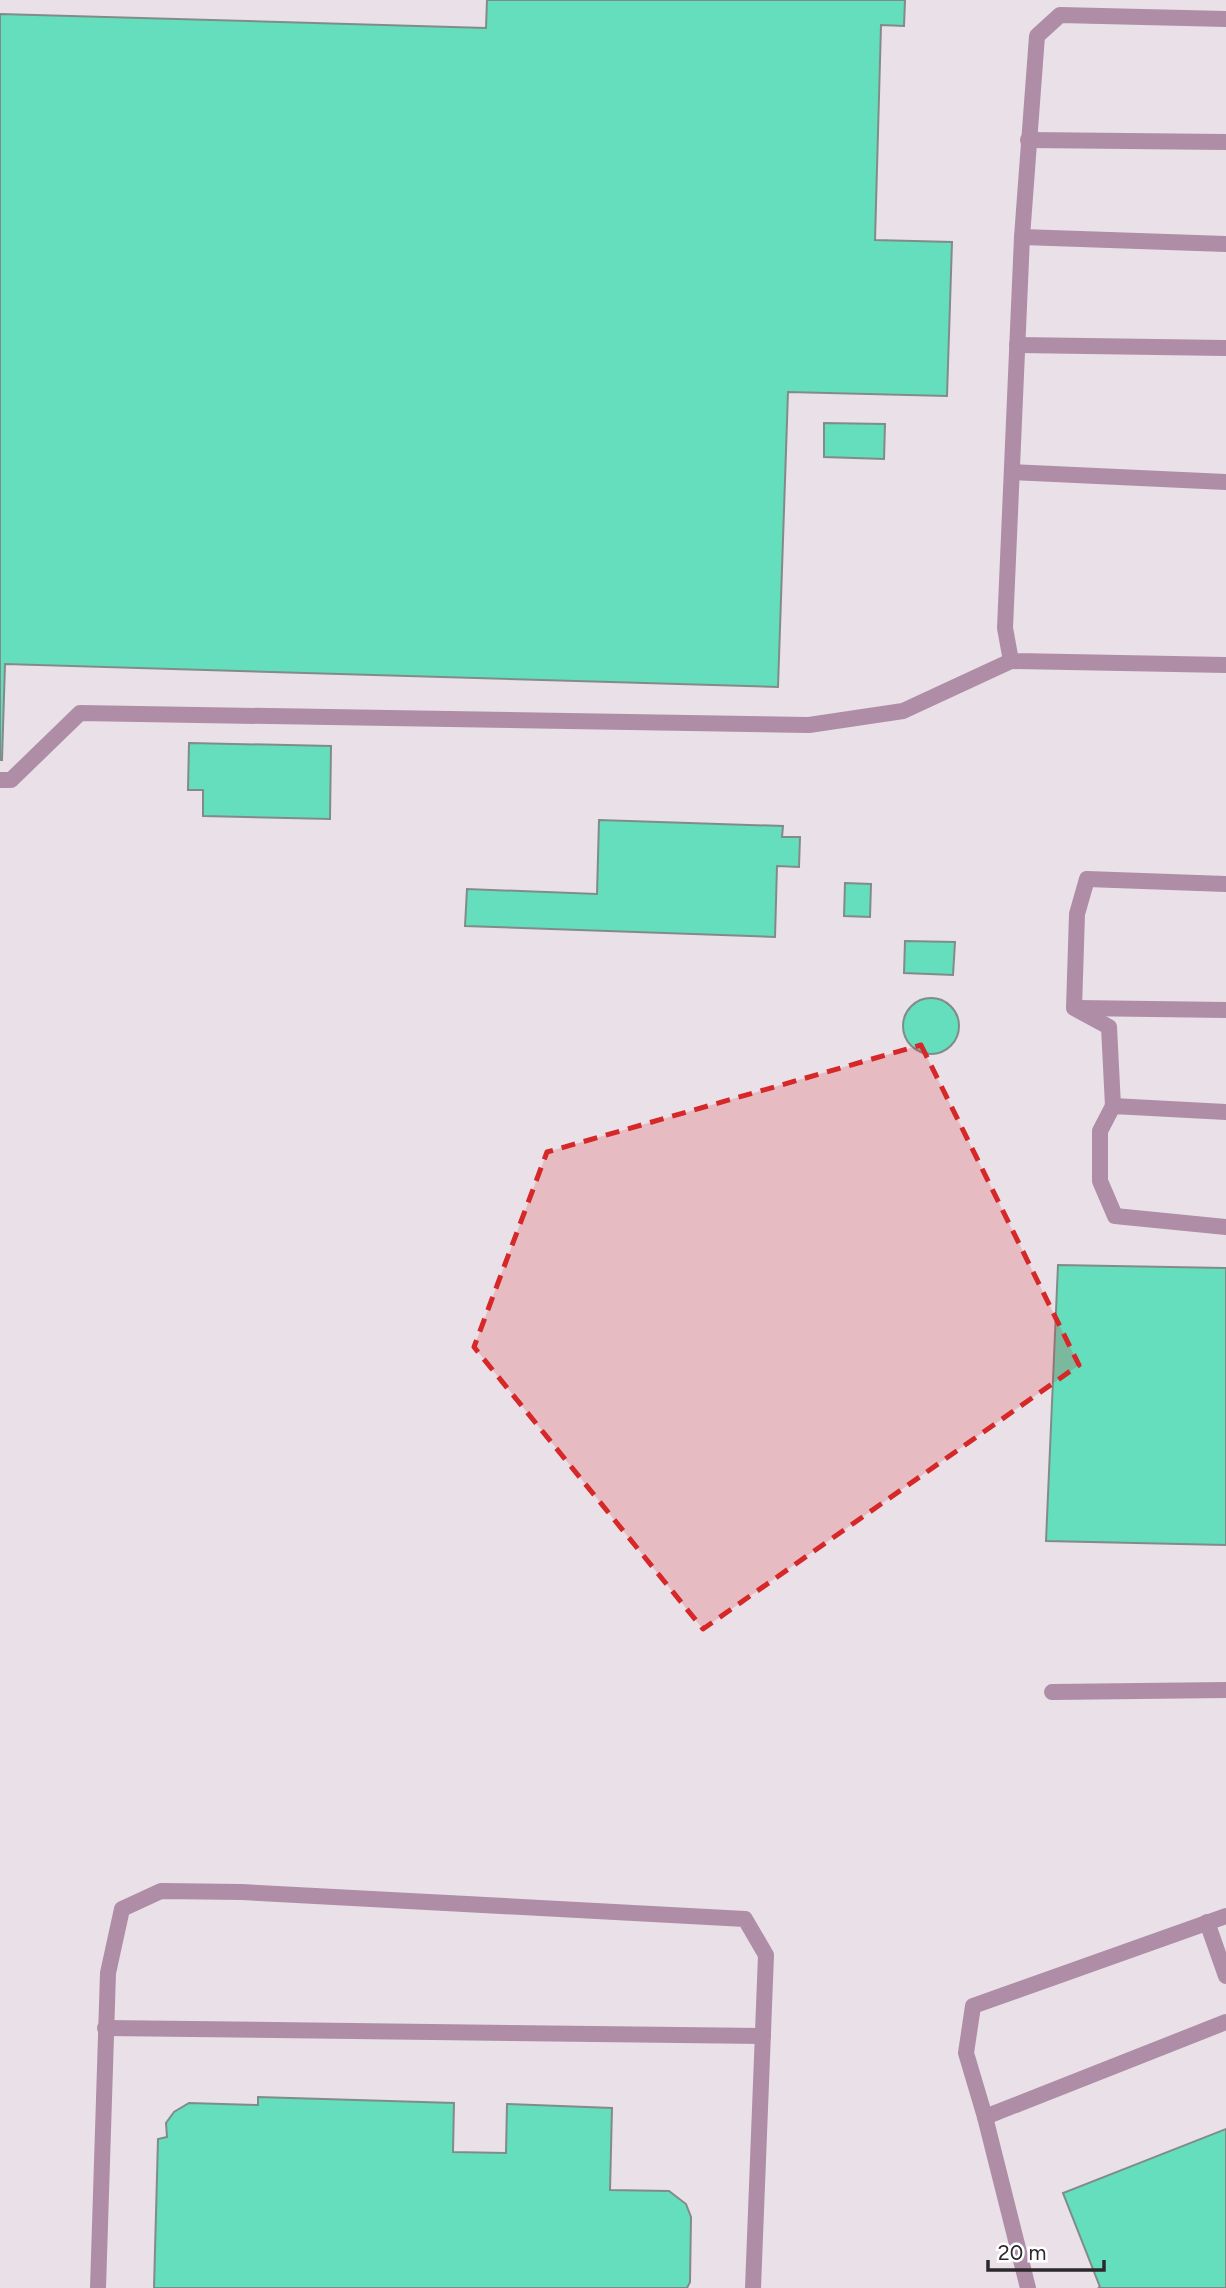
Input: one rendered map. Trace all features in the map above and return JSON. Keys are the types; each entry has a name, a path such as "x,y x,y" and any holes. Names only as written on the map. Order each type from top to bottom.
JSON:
{"lane":[{"path":"1012,661 1005,628 1022,237 1037,36 1060,15 1226,19"},
{"path":"1028,140 1226,142"},
{"path":"1022,237 1226,244"},
{"path":"1017,345 1226,348"},
{"path":"1012,472 1226,482"},
{"path":"0,780 11,780 80,713 809,725 904,711 1012,661 1226,665"},
{"path":"1074,1008 1077,914 1087,879 1226,884"},
{"path":"1074,1008 1226,1010"},
{"path":"1074,1008 1109,1027 1112,1105 1100,1131 1100,1181 1115,1216 1226,1227"},
{"path":"1112,1105 1226,1112"},
{"path":"1052,1692 1226,1690"},
{"path":"98,2288 108,1972 122,1909 161,1891 242,1892 744,1919 766,1955 753,2288"},
{"path":"1028,2288 966,2053 973,2006 1226,1916"},
{"path":"1208,1923 1226,1976"},
{"path":"985,2117 1226,2022"},
{"path":"105,2028 763,2036"}],"highlighted area":[{"path":"921,1045 1079,1365 703,1629 474,1347 547,1152"}],"building":[{"path":"487,0 905,0 904,26 881,25 875,240 952,242 947,396 788,392 778,687 5,664 0,760 0,14 486,28"},
{"path":"824,423 885,424 884,459 824,457"},
{"path":"189,743 331,746 330,819 203,816 203,790 188,790"},
{"path":"599,820 783,826 782,837 800,837 799,867 777,866 775,937 465,926 467,889 597,894"},
{"path":"845,883 871,884 870,917 844,916"},
{"path":"905,941 955,942 953,975 904,973"},
{"path":"931,998 946,1003 954,1011 959,1026 954,1041 946,1049 931,1054 916,1049 908,1041 903,1026 908,1011 916,1003"},
{"path":"1058,1265 1226,1268 1226,1545 1046,1541"},
{"path":"258,2097 454,2103 453,2152 506,2153 507,2104 612,2108 610,2190 669,2191 686,2204 691,2217 690,2282 687,2288 154,2288 158,2139 167,2137 166,2123 174,2112 189,2103 258,2105"},
{"path":"1226,2129 1226,2288 1098,2288 1100,2287 1063,2193"}]}
